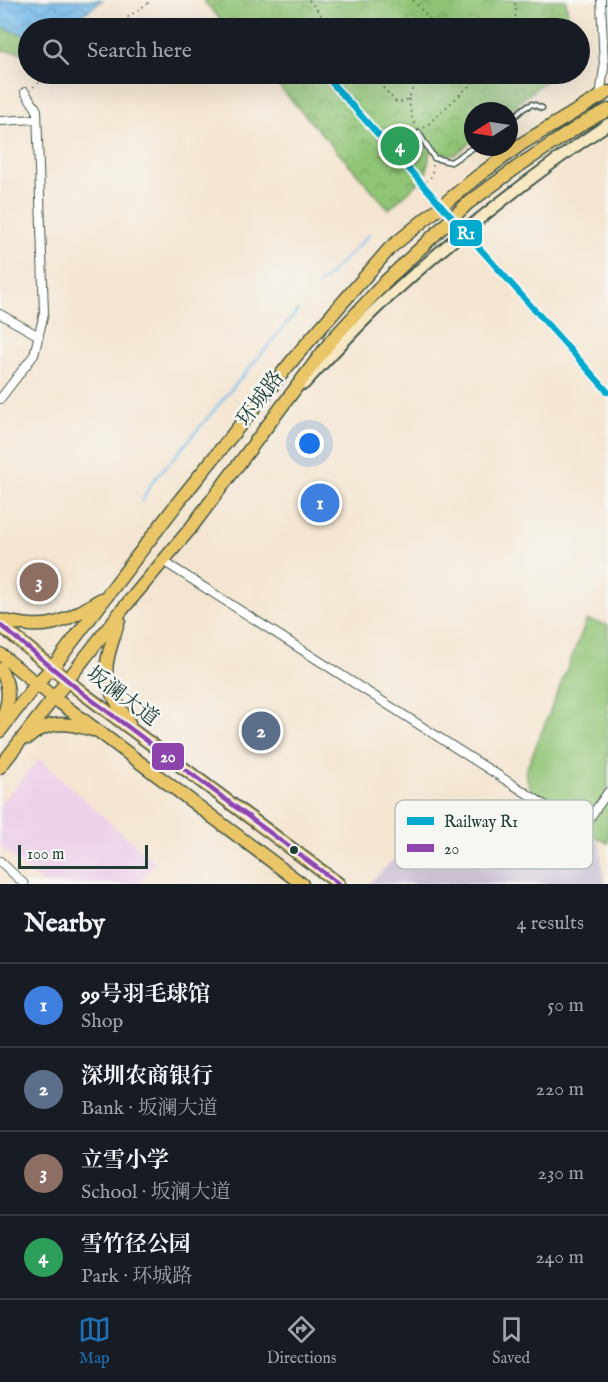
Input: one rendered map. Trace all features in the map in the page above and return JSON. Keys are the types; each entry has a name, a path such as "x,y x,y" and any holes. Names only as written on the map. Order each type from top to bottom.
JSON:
{"main road":[{"name":"环城路","path":"0,731 37,683 53,667 179,501 296,356 390,248 478,176 523,143 604,94"},
{"name":"环城路","path":"0,767 122,610 190,529 330,341 386,281 467,204 520,165 585,122 608,110"},
{"path":"271,419 379,306 426,264 547,165 608,124"},
{"path":"0,620 37,627 59,623 110,593"},
{"path":"122,610 106,658 105,673 111,694 133,729"},
{"name":"坂澜大道","path":"0,625 67,681 297,855 339,884"},
{"name":"坂澜大道","path":"0,654 54,698 302,884"},
{"path":"0,669 9,691 9,702 0,726"},
{"path":"13,750 34,732 50,725 76,725 104,734"}],"street":[{"path":"601,0 604,94"},
{"path":"0,399 34,355 44,313 37,110 25,92"},
{"path":"0,121 37,119"},
{"path":"0,314 39,336"},
{"path":"163,561 537,800"},
{"path":"593,813 608,792"},
{"path":"0,861 24,884"}],"lane":[{"path":"518,113 532,104 542,108"},
{"path":"419,133 434,158 451,162 464,154"}],"path":[{"path":"127,18 152,0"},
{"path":"309,0 324,18"},
{"path":"413,0 429,18"},
{"path":"515,18 516,0"},
{"path":"25,92 37,84"},
{"path":"380,84 396,102 409,99"},
{"path":"414,84 409,99 411,116 419,133 471,84"},
{"path":"425,190 422,186 432,176 434,158"}],"shaded area":[{"path":"39,759 156,863 137,884 43,884 0,846 0,804"},
{"path":"593,841 599,841 605,884 369,884 395,858 395,869 593,869"}],"green space":[{"path":"0,0 18,18 18,52 0,50"},
{"path":"203,0 566,0 568,18 219,18"},
{"path":"277,84 541,84 518,103 464,102 464,148 455,155 430,151 426,176 389,209"},
{"path":"587,620 608,625 608,843 593,835 593,800 535,800 525,773"}],"water":[{"path":"0,0 102,0 78,18 18,18 18,32 0,26"}],"waterway":[{"path":"318,286 370,234"},
{"path":"142,502 155,478 298,310"}],"rail line":[{"name":"R1","path":"333,84 608,392"}],"transit line":[{"name":"20","path":"0,625 84,694 339,884"}],"place":[{"name":"雪竹径公园","path":"400,146"},
{"name":"99号羽毛球馆","path":"320,503"},
{"name":"立雪小学","path":"39,582"},
{"name":"深圳农商银行","path":"261,731"}]}
